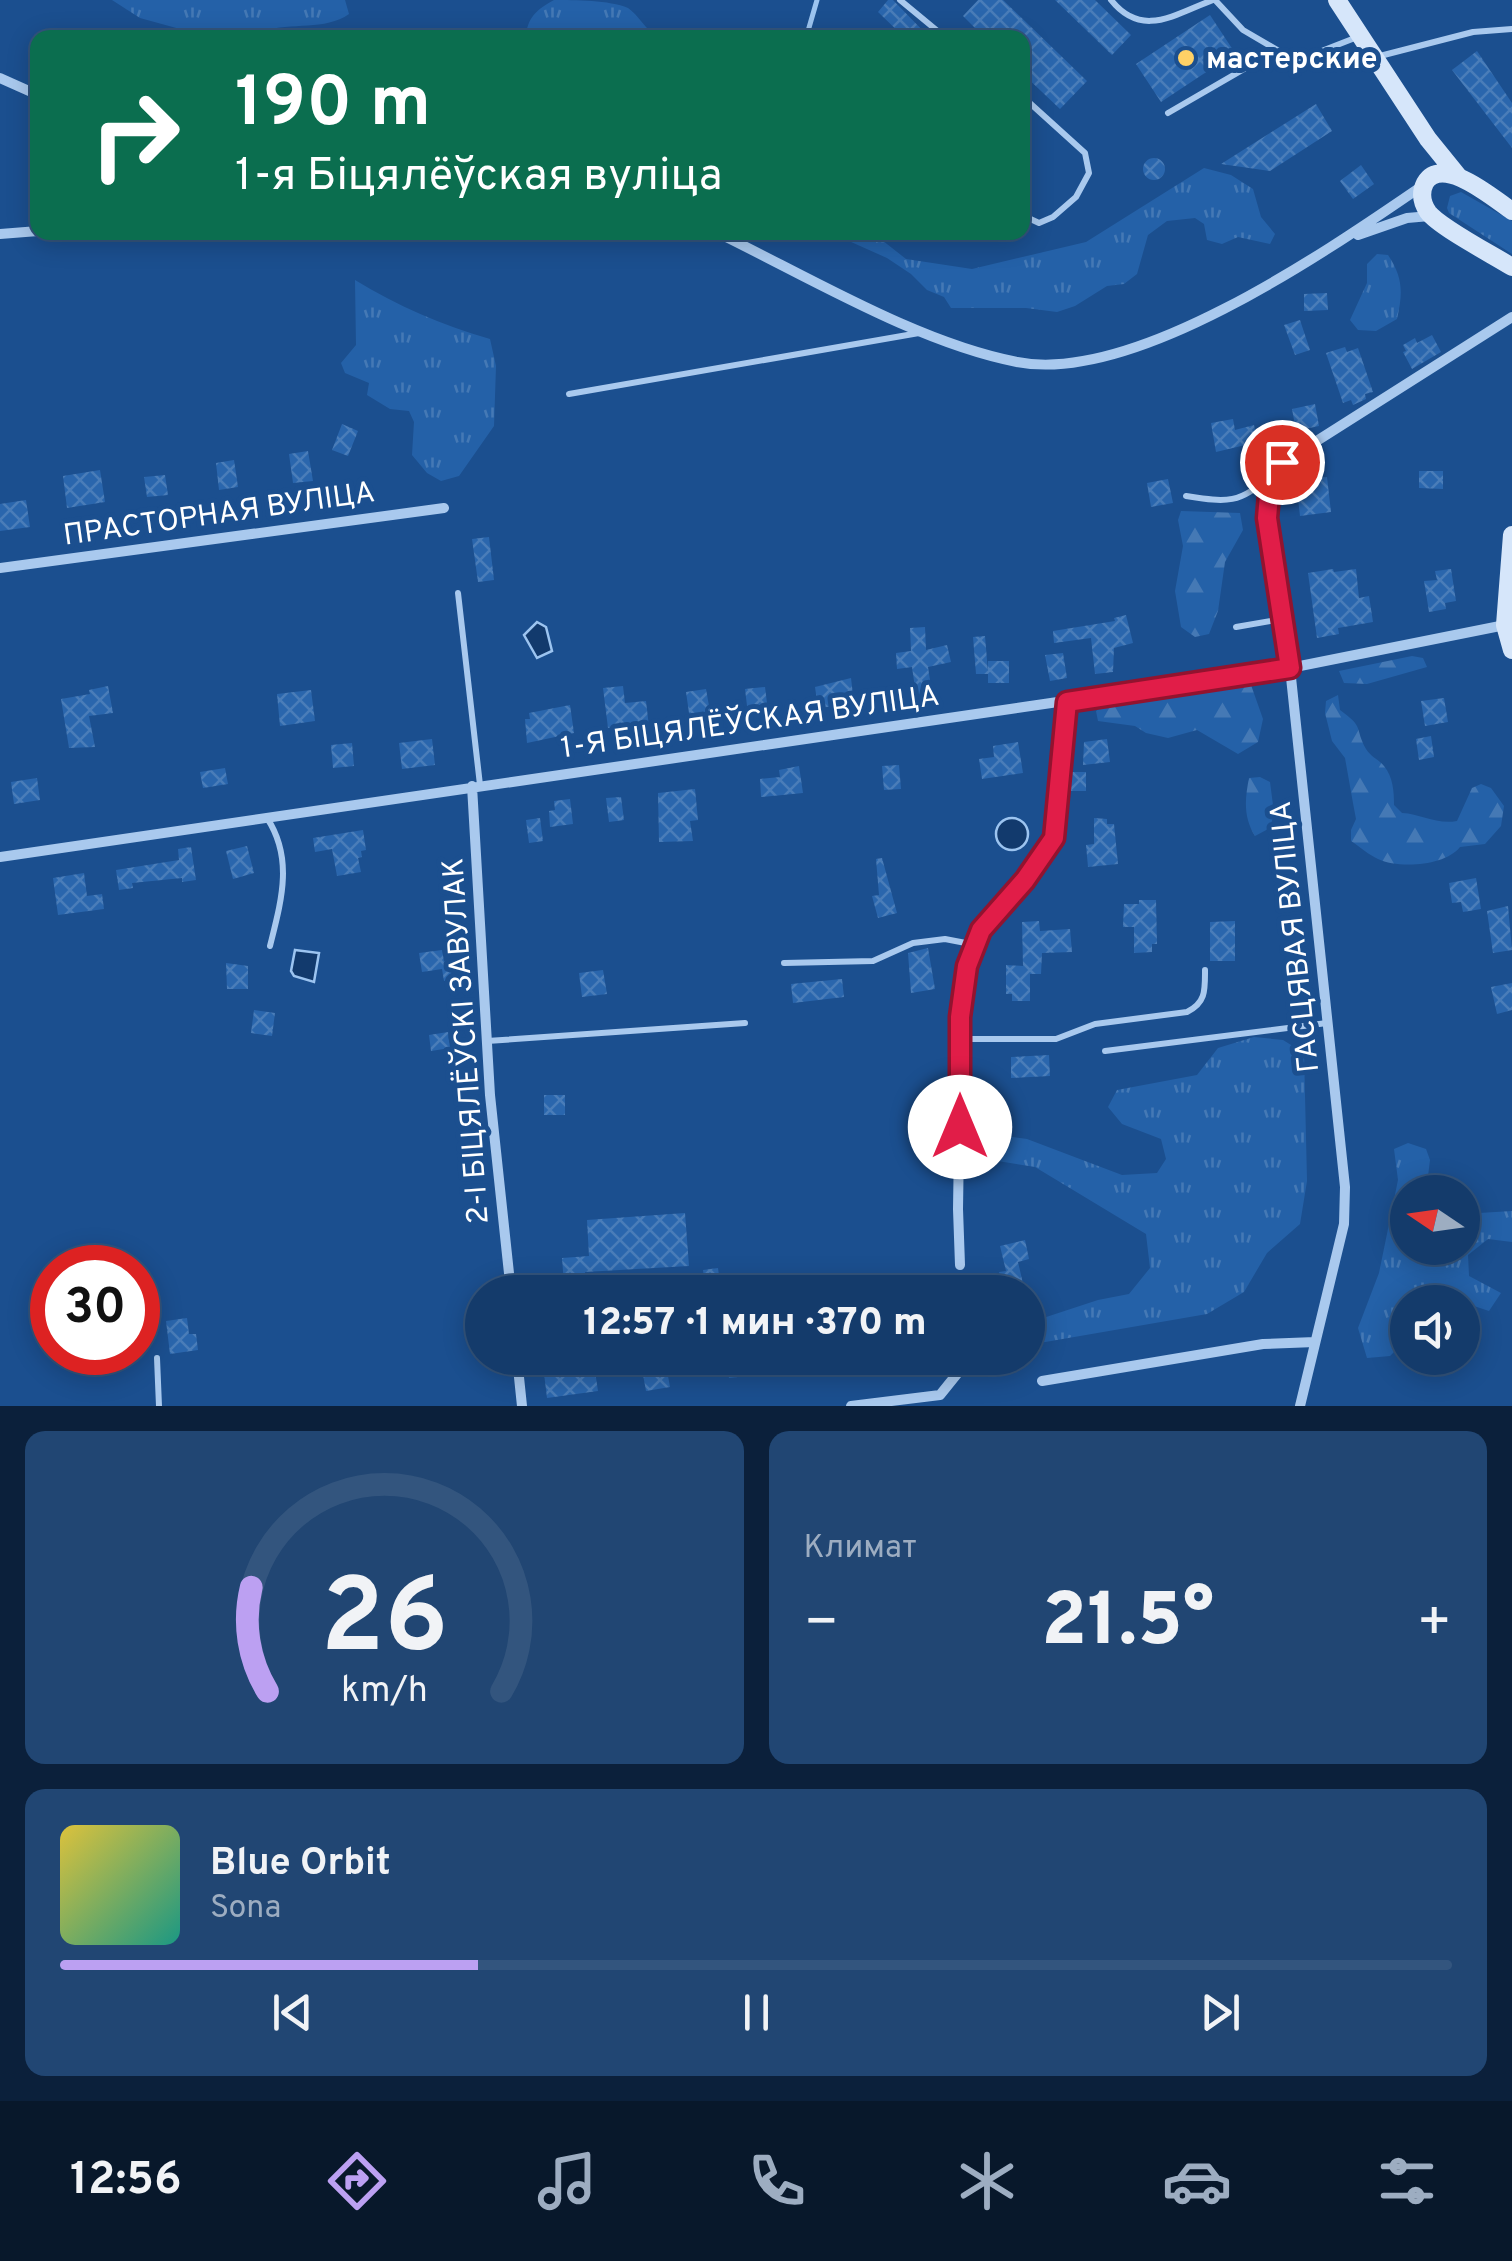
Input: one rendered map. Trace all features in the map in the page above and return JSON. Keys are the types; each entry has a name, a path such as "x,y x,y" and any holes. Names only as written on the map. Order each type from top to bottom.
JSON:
{"main road":[{"path":"1337,0 1428,140 1458,176 1512,211"},
{"path":"1428,140 1427,181 1422,200 1430,216 1512,267"},
{"path":"1427,181 1443,172 1458,176"},
{"path":"1512,535 1505,625 1512,650"}],"street":[{"path":"0,78 30,91"},
{"path":"733,240 970,351 1021,363 1052,364 1124,352 1198,322 1343,240 1427,181"},
{"path":"1343,240 1407,218 1430,216"},
{"path":"0,234 30,232"},
{"path":"1282,462 1512,317"},
{"name":"ГАСЦЯВАЯ ВУЛІЦА","path":"1282,462 1270,483 1267,518 1290,668 1345,1187 1344,1224 1300,1406"},
{"name":"ПРАСТОРНАЯ ВУЛІЦА","path":"0,568 444,508"},
{"name":"1-Я БІЦЯЛЁЎСКАЯ ВУЛІЦА","path":"0,857 1290,668 1505,625"},
{"path":"960,1264 960,1039 967,966 981,930 1025,880 1054,838 1067,702"},
{"name":"2-І БІЦЯЛЁЎСКІ ЗАВУЛАК","path":"476,786 487,1041 509,1275"},
{"path":"1042,1381 1262,1344 1315,1342"},
{"path":"519,1375 522,1406"},
{"path":"852,1406 940,1395 956,1375"}],"lane":[{"path":"900,0 935,30"},
{"path":"1111,0 1134,20 1150,23 1214,0 1243,30 1296,61 1362,36"},
{"path":"1374,58 1472,32 1512,29"},
{"path":"1168,113 1275,51"},
{"path":"1030,103 1086,153 1089,173 1076,197 1054,217 1040,223 1030,219"},
{"path":"568,394 925,332"},
{"path":"1186,496 1234,501 1254,491 1282,462"},
{"path":"458,594 476,786"},
{"path":"1236,626 1282,619"},
{"path":"266,817 279,838 285,886 270,946"},
{"path":"784,962 872,960 913,943 946,939 972,945"},
{"path":"960,1039 1056,1039 1095,1024 1187,1012 1203,1000 1205,970"},
{"path":"487,1041 745,1023"},
{"path":"1105,1051 1328,1023"},
{"path":"157,1375 159,1406"}],"green space":[{"path":"112,0 345,0 349,14 329,23 268,30 181,30 140,18"},
{"path":"554,0 620,5 650,30 527,30 543,7"},
{"path":"1204,168 1231,175 1253,189 1261,217 1275,234 1270,244 1238,237 1222,244 1207,240 1204,224 1195,218 1167,221 1148,235 1137,274 1124,284 1107,286 1057,312 951,308 944,297 927,290 887,258 847,240 882,240 906,259 972,269 1086,242"},
{"path":"1461,192 1512,221 1512,254 1449,213 1450,196"},
{"path":"1377,254 1388,255 1399,278 1397,319 1376,331 1358,330 1350,320 1367,283 1367,264"},
{"path":"355,280 420,314 490,339 496,366 494,426 459,476 441,481 427,473 412,455 414,422 409,411 390,409 367,395 369,383 345,373 341,363 356,345"},
{"path":"1181,511 1240,513 1243,530 1225,562 1218,611 1209,634 1195,637 1181,627 1175,591 1183,546 1178,520"},
{"path":"1412,656 1423,658 1427,667 1367,684 1344,683 1339,671"},
{"path":"1251,685 1263,719 1258,742 1238,754 1197,730 1168,738 1135,726 1098,721 1096,711 1104,705"},
{"path":"1338,695 1340,710 1356,724 1366,749 1387,770 1394,805 1402,813 1443,822 1457,821 1472,788 1481,784 1491,788 1504,806 1501,826 1485,844 1460,847 1433,862 1409,865 1378,859 1351,841 1356,819 1345,758 1332,741 1325,713 1326,701"},
{"path":"1260,777 1270,782 1274,813 1270,828 1255,836 1247,815 1247,793 1249,778"},
{"path":"1254,1037 1283,1040 1304,1053 1307,1181 1300,1224 1267,1253 1244,1292 1207,1314 1045,1342 1045,1317 1129,1294 1150,1268 1146,1234 1035,1167 979,1158 972,1143 985,1133 1027,1139 1122,1175 1157,1173 1166,1159 1161,1139 1122,1124 1108,1107 1117,1090 1197,1075 1218,1048"},
{"path":"1408,1143 1426,1149 1430,1160 1428,1175 1397,1175 1394,1149"},
{"path":"1512,1211 1512,1242 1488,1239 1480,1245 1480,1213"},
{"path":"1390,1219 1390,1265 1468,1265 1469,1276 1501,1293 1489,1311 1480,1308 1480,1285 1390,1285 1390,1356 1367,1358 1358,1328 1379,1273"}],"shaded area":[{"path":"537,622 546,627 552,651 537,658 524,635"},
{"path":"1012,818 1023,823 1028,834 1023,845 1012,850 1001,845 996,834 1001,823"},
{"path":"295,950 319,953 314,982 294,976 291,971"}],"building":[{"path":"888,0 893,0 922,30 897,30 878,12"},
{"path":"978,0 1003,0 1087,81 1060,109 1030,81 1030,30 977,30 963,16"},
{"path":"1055,0 1095,0 1131,35 1112,55"},
{"name":"мастерские","path":"1210,15 1235,53 1161,102 1136,64"},
{"path":"1477,51 1512,103 1512,148 1452,70"},
{"path":"1316,104 1332,131 1270,171 1221,164"},
{"path":"1154,158 1162,161 1162,177 1154,180 1146,177 1143,169 1146,161"},
{"path":"1361,165 1374,184 1353,199 1340,181"},
{"path":"1327,293 1328,310 1304,311 1304,294"},
{"path":"1300,320 1310,350 1295,355 1284,325"},
{"path":"1432,335 1441,352 1412,369 1403,345"},
{"path":"1345,347 1347,352 1358,348 1373,392 1353,405 1351,400 1343,403 1326,353"},
{"path":"1315,404 1319,426 1296,431 1292,409"},
{"path":"1233,419 1235,430 1254,425 1258,442 1216,452 1211,423"},
{"path":"342,424 358,431 348,456 332,450"},
{"path":"308,451 313,481 293,483 289,454"},
{"path":"234,460 238,487 219,490 216,463"},
{"path":"100,470 105,502 67,508 63,476"},
{"path":"1419,471 1443,471 1443,489 1419,488"},
{"path":"165,475 168,495 147,497 144,477"},
{"path":"1327,477 1331,512 1300,516 1296,481"},
{"path":"1168,479 1173,503 1151,507 1147,483"},
{"path":"26,500 30,527 0,531 0,504"},
{"path":"489,537 494,580 478,582 472,539"},
{"path":"1356,569 1359,598 1369,596 1373,622 1338,628 1339,634 1317,638 1308,573"},
{"path":"1451,569 1456,601 1445,603 1446,609 1429,612 1424,581 1437,580 1435,571"},
{"path":"1126,615 1133,643 1114,648 1113,672 1095,674 1091,638 1054,643 1053,631 1115,621 1114,618"},
{"path":"925,627 926,650 947,645 951,662 928,667 932,693 916,695 912,667 897,669 896,653 911,651 910,628"},
{"path":"985,636 988,672 988,661 1009,661 1009,683 988,683 988,674 976,674 973,637"},
{"path":"1063,653 1067,678 1050,681 1045,655"},
{"path":"851,678 854,704 818,708 815,687"},
{"path":"108,686 113,713 89,716 95,747 69,748 61,699"},
{"path":"623,686 625,703 646,701 649,727 608,728 603,688"},
{"path":"765,687 768,711 748,714 745,689"},
{"path":"706,689 711,717 690,720 686,692"},
{"path":"311,690 315,721 280,726 277,694"},
{"path":"1444,698 1448,722 1425,726 1421,701"},
{"path":"570,705 574,733 527,743 525,719 530,719 529,713"},
{"path":"1431,736 1434,757 1419,760 1416,739"},
{"path":"432,739 435,765 402,769 399,743"},
{"path":"1107,739 1110,762 1083,765 1084,742"},
{"path":"1018,742 1023,773 982,779 979,759 994,757 993,746"},
{"path":"352,743 354,766 333,768 331,745"},
{"path":"899,765 901,789 884,790 882,766"},
{"path":"799,766 803,793 761,797 760,779 780,777 779,770"},
{"path":"225,768 228,784 203,788 200,772"},
{"path":"1069,772 1086,772 1086,791 1067,791"},
{"path":"37,778 40,800 14,804 11,782"},
{"path":"695,789 698,820 690,821 693,841 659,842 658,793"},
{"path":"621,797 624,820 609,822 606,798"},
{"path":"570,799 573,824 550,827 549,811 555,810 554,801"},
{"path":"540,818 543,841 529,843 526,820"},
{"path":"1094,818 1114,824 1118,864 1088,867 1086,845 1094,844"},
{"path":"363,830 366,850 358,858 361,872 337,876 332,849 315,852 313,838"},
{"path":"247,846 254,873 233,879 226,851"},
{"path":"191,847 196,880 132,883 133,888 119,890 116,870 179,860 178,849"},
{"path":"882,858 897,913 878,918 872,896 879,895 876,859"},
{"path":"84,873 87,896 102,894 104,909 58,915 53,878"},
{"path":"1476,878 1481,909 1463,912 1461,902 1452,903 1449,883"},
{"path":"1139,900 1156,900 1157,944 1152,944 1152,952 1134,953 1134,927 1123,927 1124,904 1139,904"},
{"path":"1508,906 1512,950 1493,953 1487,911"},
{"path":"1039,921 1040,931 1070,929 1072,952 1042,953 1041,974 1030,974 1030,1001 1012,1001 1012,994 1006,994 1006,965 1023,966 1022,922"},
{"path":"1235,921 1235,961 1210,961 1210,922"},
{"path":"928,948 935,989 911,993 908,953"},
{"path":"442,950 444,961 463,958 466,977 444,981 442,969 422,972 419,953"},
{"path":"226,963 248,966 248,989 227,989"},
{"path":"603,970 607,994 582,997 579,973"},
{"path":"842,979 844,997 793,1003 791,984"},
{"path":"1512,983 1512,1010 1497,1014 1491,987"},
{"path":"254,1010 275,1013 272,1036 251,1033"},
{"path":"448,1032 450,1048 431,1051 429,1035"},
{"path":"1049,1055 1050,1076 1011,1078 1011,1057"},
{"path":"544,1095 565,1095 565,1115 544,1115"},
{"path":"685,1213 689,1266 563,1275 562,1258 589,1256 587,1220"},
{"path":"1025,1240 1029,1259 1018,1262 1021,1275 1000,1275 1006,1271 1000,1246"},
{"path":"718,1268 719,1275 704,1275 703,1270"},
{"path":"187,1318 189,1334 196,1334 198,1350 170,1354 166,1321"},
{"path":"544,1375 596,1375 598,1391 547,1398"},
{"path":"643,1375 668,1375 670,1387 646,1391"}],"waterway":[{"path":"808,30 817,0"}],"place":[{"name":"мастерские","path":"1186,58"}],"route":[{"path":"960,1127 960,1017 972,945 1054,838 1067,702 1290,668 1267,518 1270,483 1282,462"}]}
